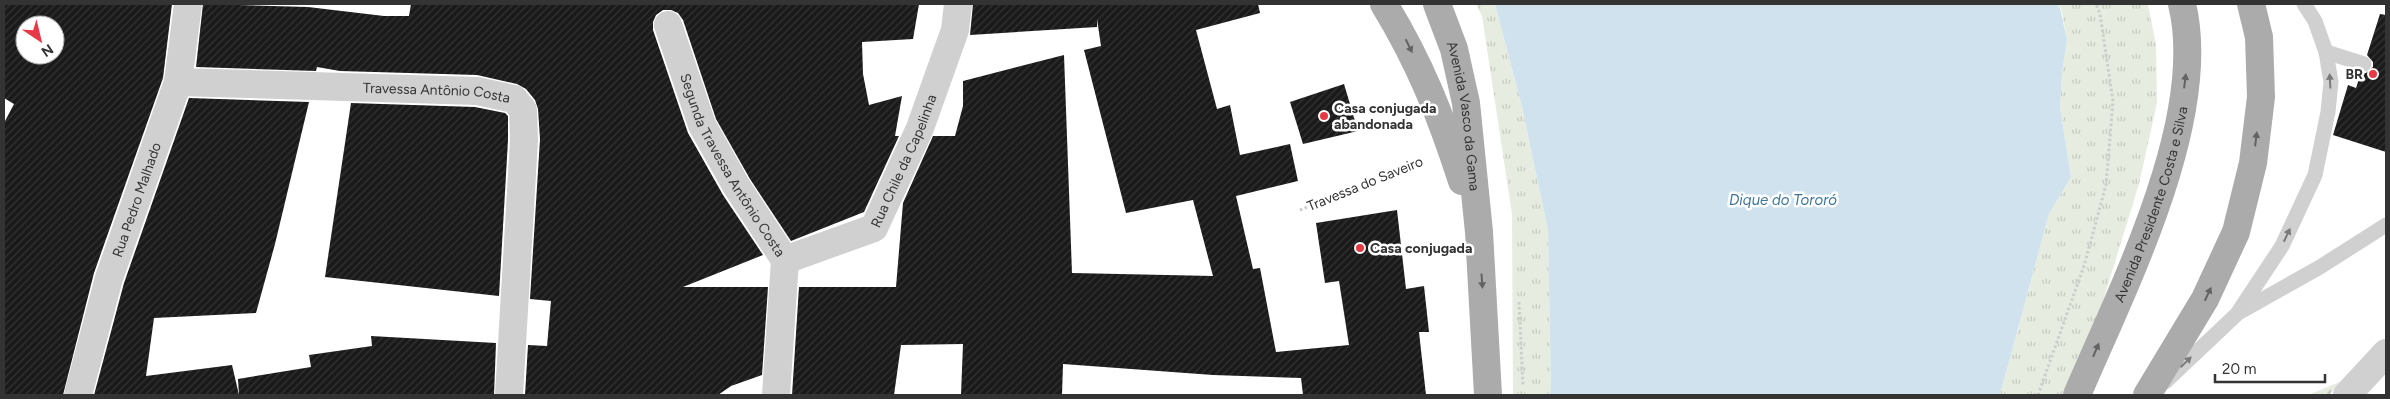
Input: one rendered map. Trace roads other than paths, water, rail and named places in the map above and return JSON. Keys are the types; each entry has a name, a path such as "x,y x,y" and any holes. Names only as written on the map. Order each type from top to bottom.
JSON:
{"main road":[{"name":"Avenida Vasco da Gama","path":"1384,4 1406,39 1437,104 1479,232"},
{"name":"Avenida Vasco da Gama","path":"1437,4 1454,49 1466,103 1479,232 1488,395"},
{"name":"Avenida Presidente Costa e Silva","path":"2077,395 2139,251 2164,182 2176,135 2186,78 2186,21 2182,4"},
{"path":"2146,395 2205,300 2236,232 2253,163 2261,97 2259,37 2251,4"}],"street":[{"name":"Rua Pedro Malhado","path":"78,395 109,278 178,82 188,4"},
{"name":"Rua Chile da Capelinha","path":"785,260 874,228 920,128 955,30 958,4"},
{"name":"Segunda Travessa Antônio Costa","path":"668,25 702,125 737,187 785,260 775,395"},
{"name":"Travessa Antônio Costa","path":"178,82 477,91 514,99 523,110 524,140 509,395"},
{"path":"2347,395 2386,353"}],"lane":[{"path":"2151,395 2237,314 2282,246 2315,175 2331,82 2326,52 2315,21 2304,4"},
{"path":"2326,52 2364,64"},
{"path":"2237,314 2320,267 2386,225"}],"water":[{"name":"Dique do Tororó","path":"1495,4 2057,4 2060,8 2067,40 2062,73 2060,107 2071,177 2049,214 2000,395 1551,395 1548,230 1522,107"}],"place":[{"name":"BR","path":"2373,74"},
{"name":"Casa conjugada abandonada","path":"1324,116"},
{"name":"Casa conjugada","path":"1360,248"}]}
